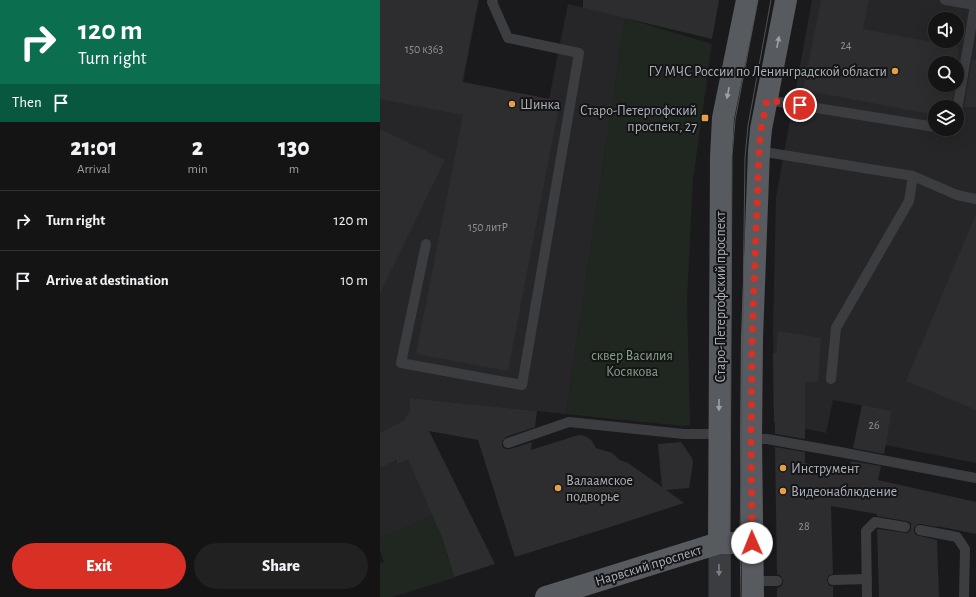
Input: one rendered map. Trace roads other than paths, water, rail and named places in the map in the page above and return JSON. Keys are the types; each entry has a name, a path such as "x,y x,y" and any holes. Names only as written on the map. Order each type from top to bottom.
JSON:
{"main road":[{"name":"Старо-Петергофский проспект","path":"719,543 721,157 723,118 747,0"},
{"path":"752,589 752,338 759,151 761,129 786,0"},
{"name":"Нарвский проспект","path":"546,597 719,543 752,543"}],"street":[{"name":"Старо-Петергофский проспект","path":"719,543 719,597"}],"lane":[{"path":"426,244 401,364 522,385 580,53 508,38 492,2 493,0"},
{"path":"945,0 975,5 959,100"},
{"path":"767,100 928,126"},
{"path":"759,151 913,176 957,195 976,199"},
{"path":"831,379 836,328 910,201 913,176"},
{"path":"508,443 569,422 684,434 719,434"},
{"path":"751,439 767,439 976,478"},
{"path":"867,597 866,531 875,522 906,527"},
{"path":"920,530 957,537 966,549 964,597"},
{"path":"833,580 867,579"},
{"path":"752,589 777,581"}],"tram line":[{"path":"730,597 732,156 735,120 758,0"},
{"path":"741,597 740,543 745,157 748,126 771,0"}],"place":[{"name":"ГУ МЧС России по Ленинградской области","path":"895,71"},
{"name":"Шинка","path":"512,104"},
{"name":"Старо-Петергофский проспект, 27","path":"705,118"},
{"name":"Инструмент","path":"783,468"},
{"name":"Валаамское подворье","path":"558,488"},
{"name":"Видеонаблюдение","path":"783,491"}],"park label":[{"name":"сквер Василия Косякова","path":"632,364"}]}
